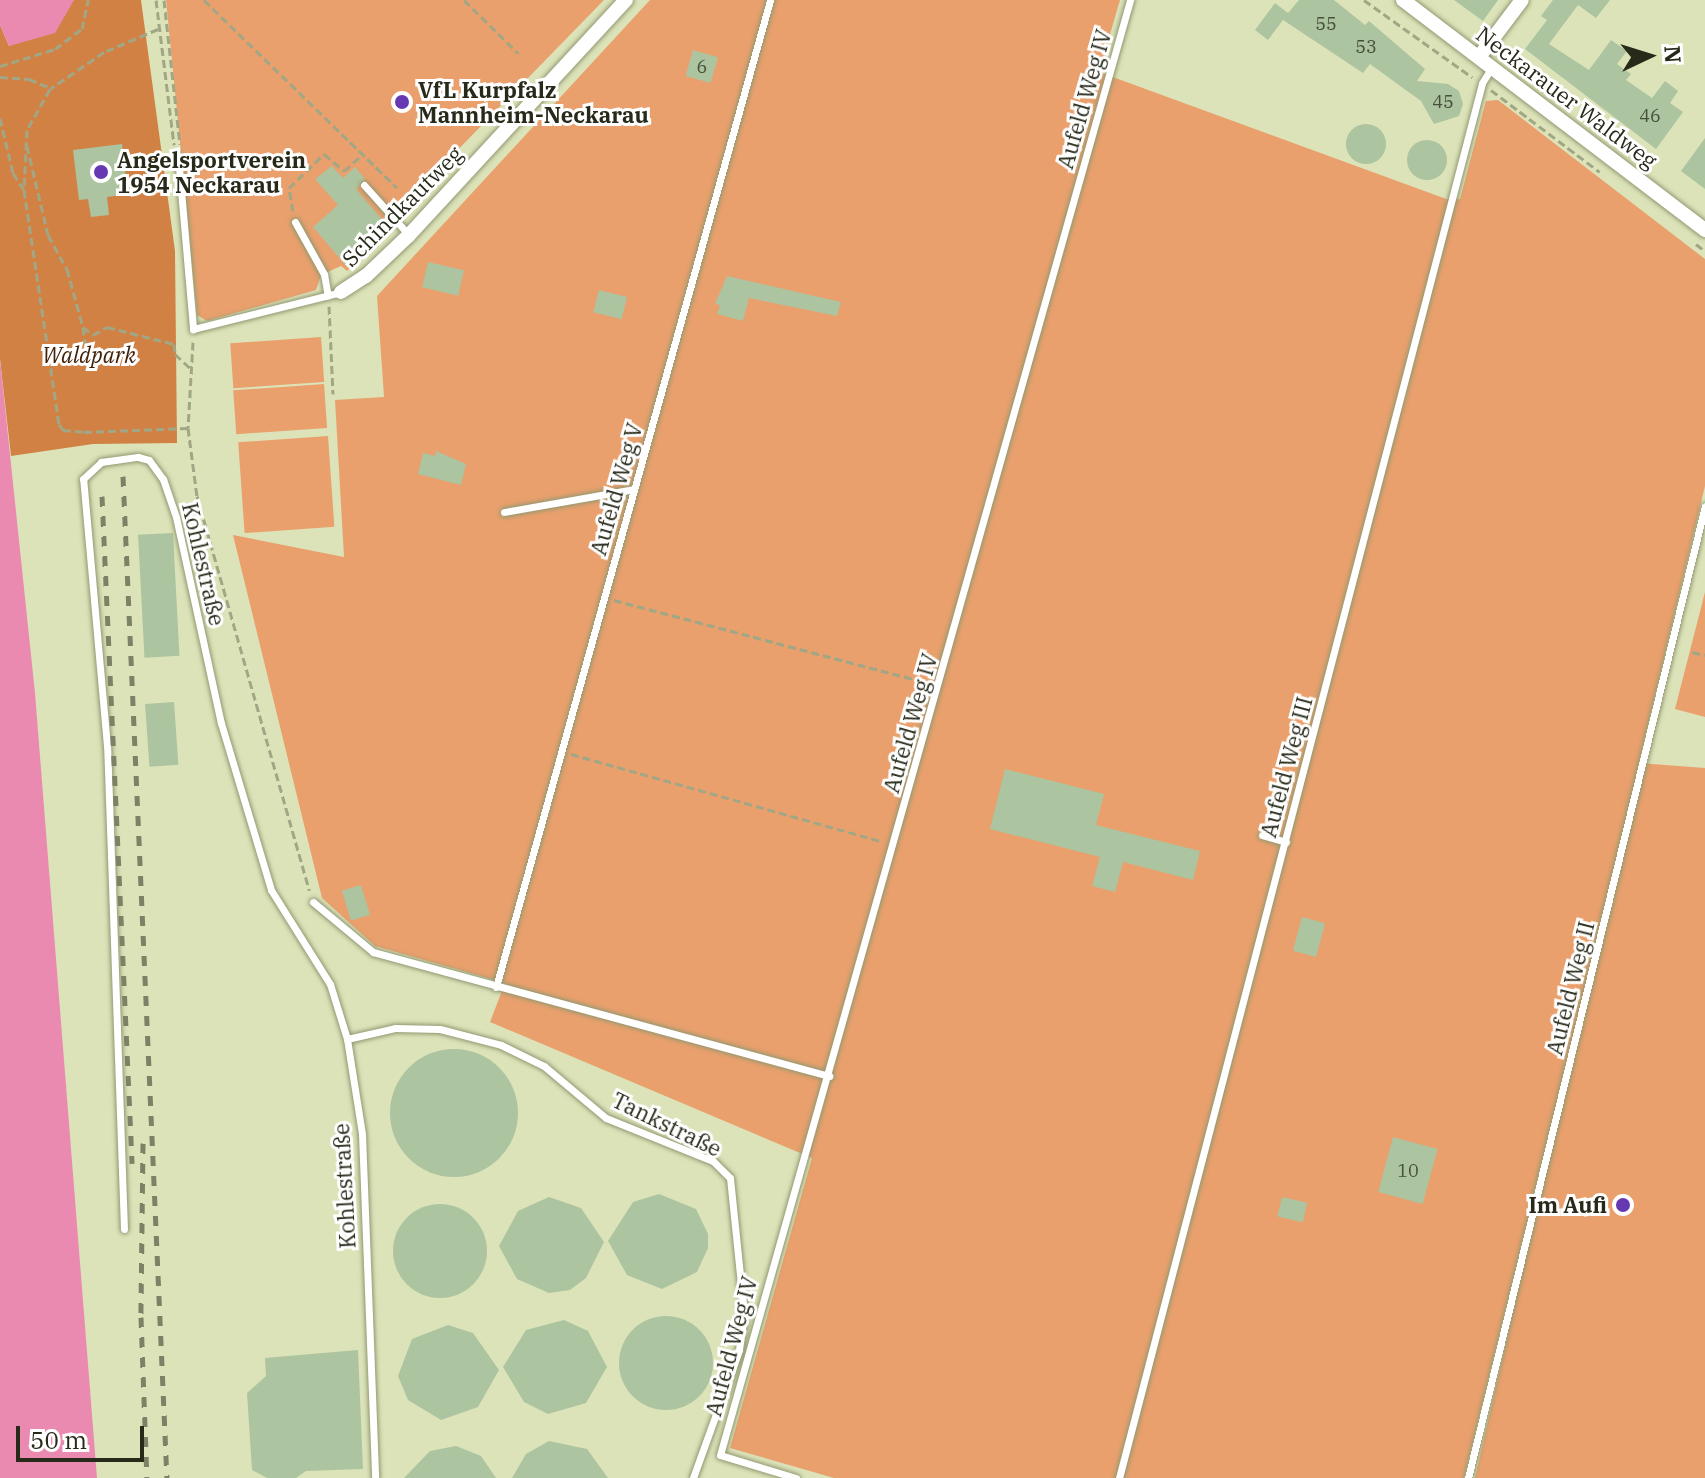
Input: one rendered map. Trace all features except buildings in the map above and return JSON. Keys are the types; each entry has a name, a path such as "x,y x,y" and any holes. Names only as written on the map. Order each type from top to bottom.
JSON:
{"street":[{"name":"Schindkautweg","path":"334,294 366,276 409,235 626,0"},
{"name":"Neckarauer Waldweg","path":"1403,0 1705,230"},
{"path":"1479,57 1522,0"}],"lane":[{"name":"Aufeld Weg V","path":"496,987 770,0"},
{"name":"Aufeld Weg IV","path":"796,1478 720,1455 895,845 1130,0"},
{"name":"Aufeld Weg III","path":"1119,1478 1482,83 1492,67"},
{"path":"178,156 193,329"},
{"path":"364,185 409,235"},
{"path":"295,222 334,294"},
{"name":"Schindkautweg","path":"193,329 334,294"},
{"name":"Kohlestraße","path":"124,1229 107,746 83,479 101,462 149,460 163,479 176,517 221,723 271,890 330,984 347,1039 362,1134 375,1478"},
{"path":"504,512 634,489"},
{"name":"Aufeld Weg II","path":"1468,1478 1705,506"},
{"path":"1262,835 1286,842"},
{"path":"313,902 373,952 829,1076"},
{"name":"Tankstraße","path":"347,1039 395,1028 440,1029 501,1045 544,1066 606,1118 713,1161 730,1178 744,1314 739,1350 693,1478"}],"path":[{"path":"0,66 55,49 82,29 88,0"},
{"path":"154,0 178,156"},
{"path":"164,0 178,156"},
{"path":"204,0 397,188"},
{"path":"464,0 518,53"},
{"path":"1364,0 1606,176"},
{"path":"158,29 104,52 50,89 27,130 24,190 59,424 63,430 188,428"},
{"path":"0,77 29,79 50,89"},
{"path":"0,118 13,173 24,190"},
{"path":"26,142 48,235 67,269 83,327 88,362"},
{"path":"295,222 289,188 324,154 344,171 363,154"},
{"path":"1693,241 1705,251"},
{"path":"333,394 334,294"},
{"path":"83,327 93,335 107,327 174,344 175,354 191,369"},
{"path":"193,329 188,428 201,511 313,902"},
{"path":"604,597 939,686"},
{"path":"1692,652 1705,655"},
{"path":"561,751 895,845"}],"shaded area":[{"path":"0,0 74,0 55,33 9,46 0,25"},
{"path":"166,0 604,0 405,204 392,231 347,271 341,266 321,275 316,290 207,321 197,315"},
{"path":"650,0 1120,0 1099,72 1449,200 1460,199 1486,101 1498,100 1705,259 1705,486 1639,763 1705,768 1705,1478 1475,1478 1621,840 1464,1478 834,1478 730,1448 812,1158 490,1022 505,983 375,946 322,898 233,535 344,557 335,400 384,397 377,296"},
{"path":"321,337 324,382 233,388 230,343"},
{"path":"0,359 35,693 97,1478 0,1478"},
{"path":"324,384 327,428 236,434 233,390"},
{"path":"328,436 334,527 245,533 238,442"},
{"path":"1705,592 1705,717 1675,709"}],"green space":[{"name":"Waldpark","path":"74,0 141,0 175,251 177,443 93,444 11,456 0,359 0,25 9,46"}],"railway":[{"path":"123,476 167,1478"},
{"path":"102,496 132,1163"},
{"path":"143,1143 141,1317 147,1478"}],"place":[{"name":"VfL Kurpfalz Mannheim-Neckarau","path":"402,102"},
{"name":"Angelsportverein 1954 Neckarau","path":"101,172"},
{"name":"Im Aufi","path":"1623,1205"}]}
